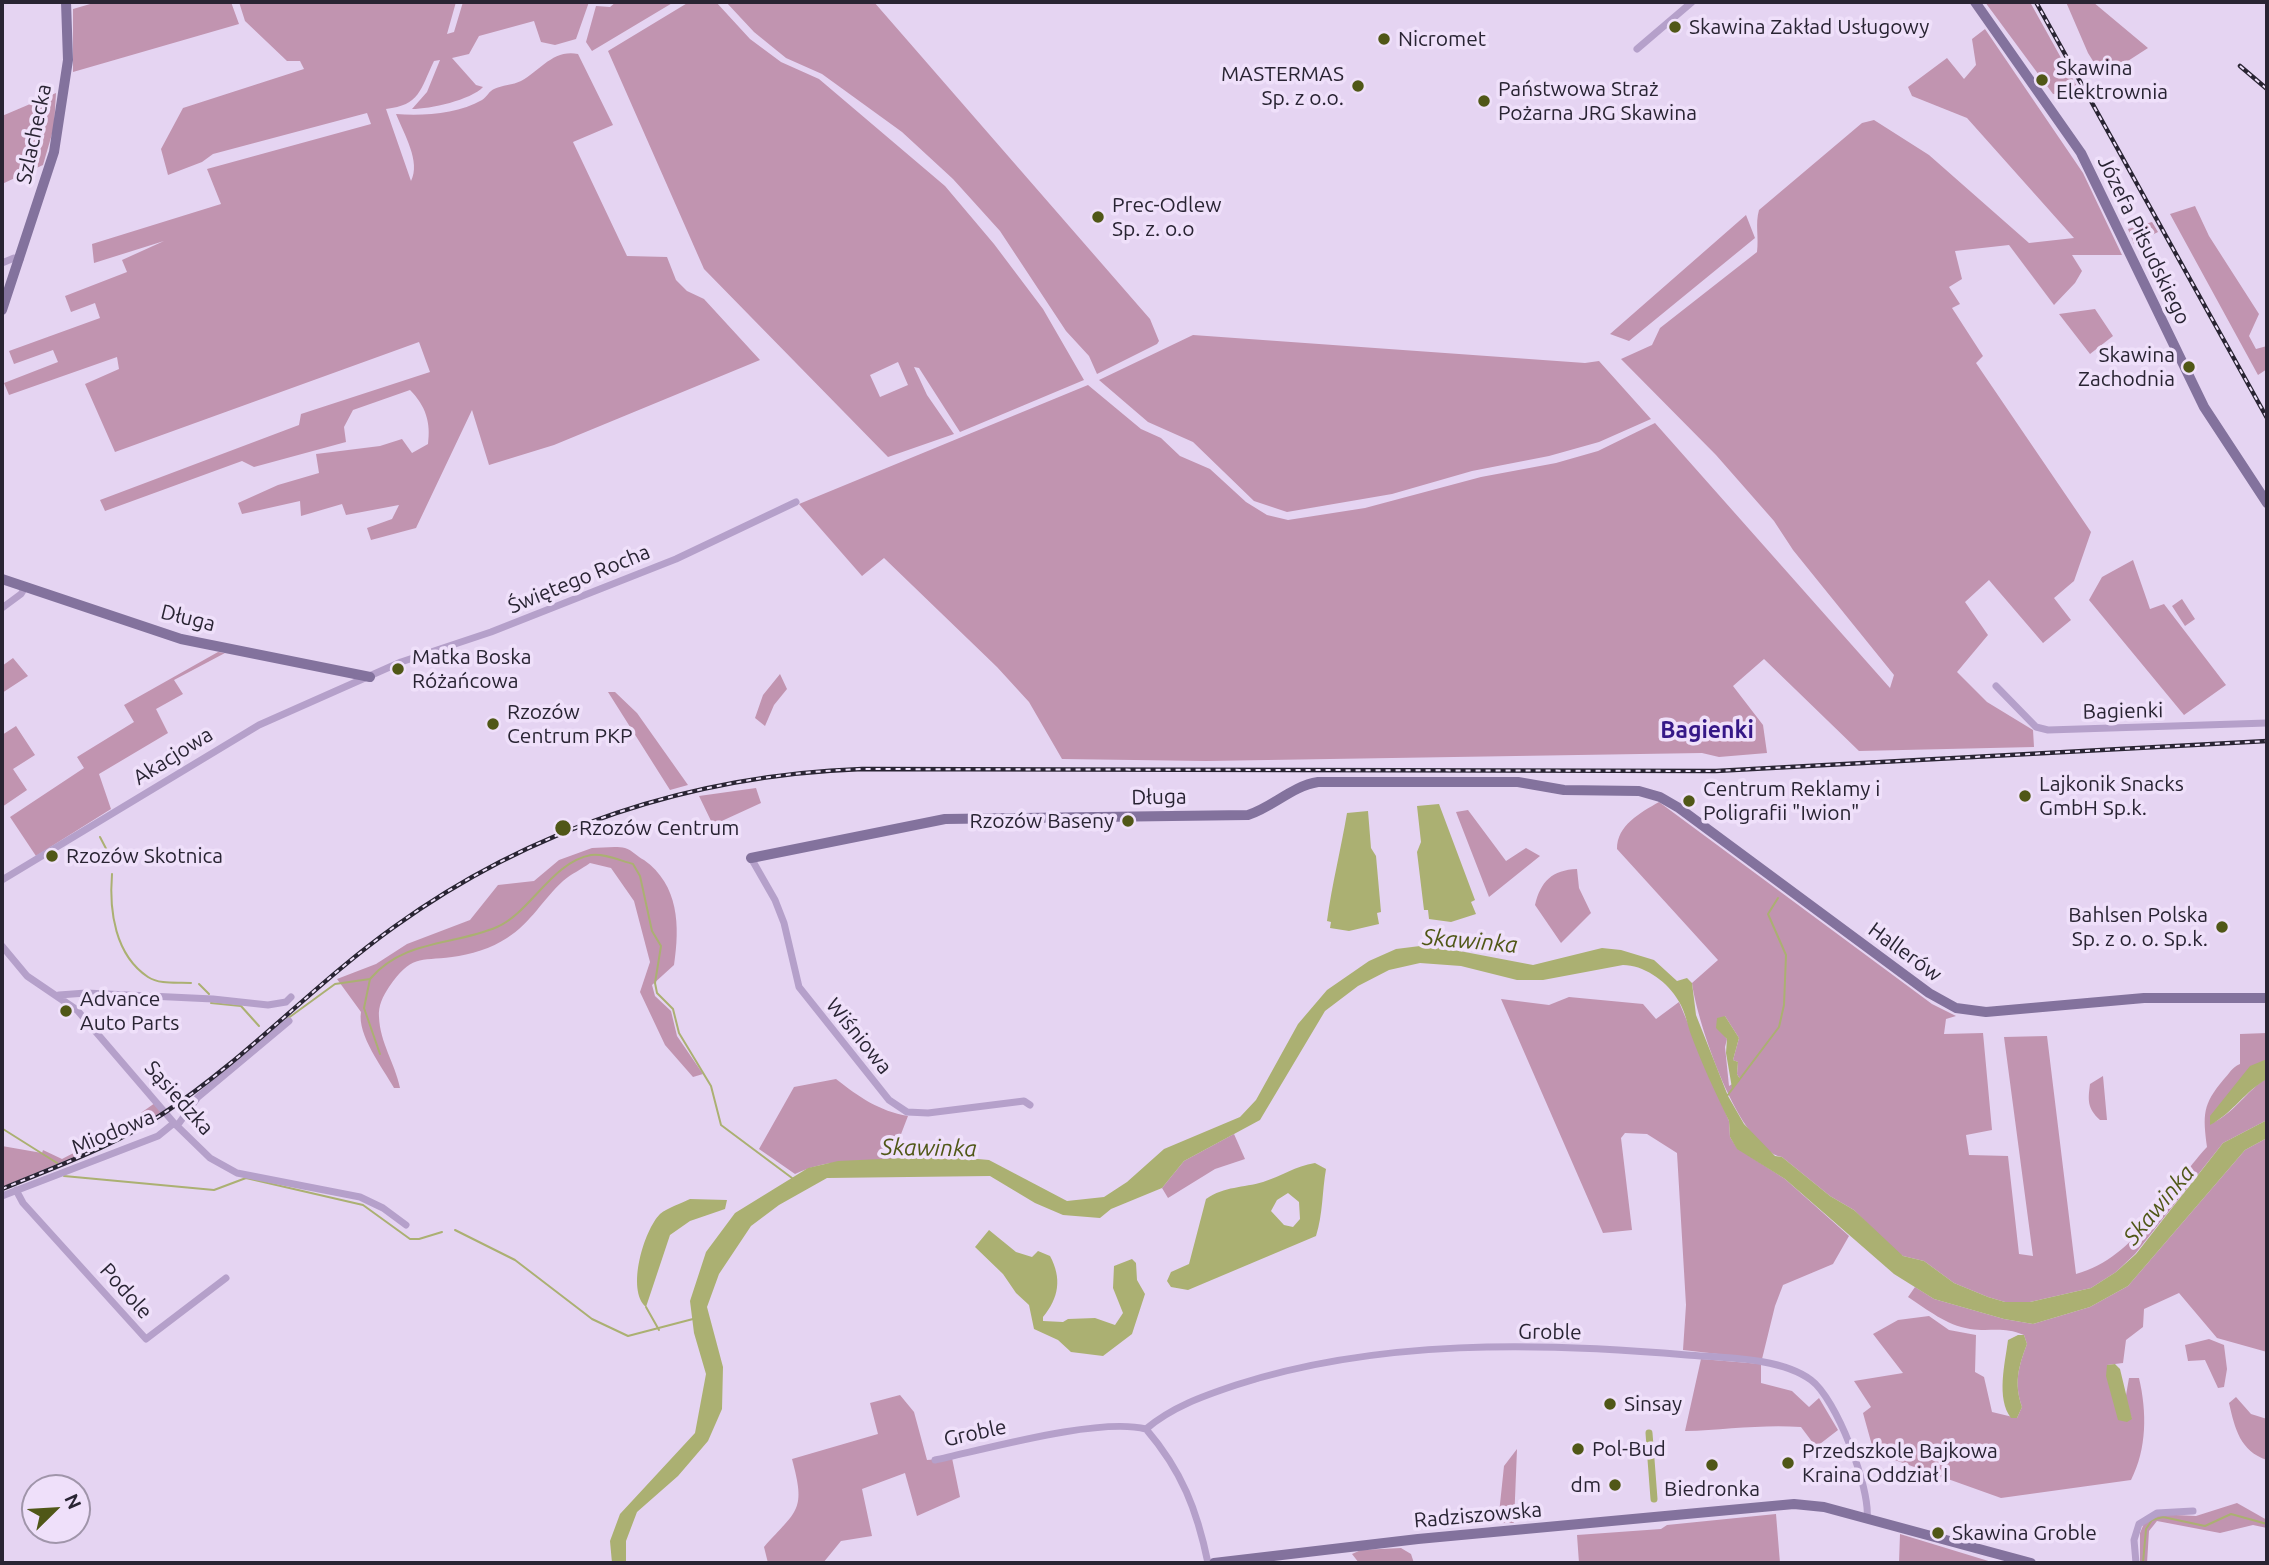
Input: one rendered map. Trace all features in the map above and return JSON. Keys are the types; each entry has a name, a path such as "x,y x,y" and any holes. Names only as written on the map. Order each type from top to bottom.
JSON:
{"street":[{"name":"Szlachecka","path":"2,310 54,152 63,109 68,60 66,2"},
{"path":"1637,49 1692,2"},
{"name":"Józefa Piłsudskiego","path":"1975,2 2081,153 2204,407 2267,503"},
{"path":"2,263 14,258 19,260"},
{"name":"Świętego Rocha","path":"370,677 434,649 491,632 676,559 796,502"},
{"name":"Długa","path":"2,579 181,639 370,677"},
{"path":"2,608 21,594 26,586"},
{"name":"Akacjowa","path":"2,880 236,737 370,677"},
{"name":"Bagienki","path":"1996,686 2036,727 2048,730 2267,723"},
{"name":"Długa","path":"751,858 945,819 1248,815 1265,809 1296,789 1318,782 1497,780 1564,790"},
{"name":"Hallerów","path":"1564,790 1639,791 1660,797 1679,807 1917,985 1956,1008 1986,1012 2144,998 2267,998"},
{"name":"Wiśniowa","path":"751,858 775,900 784,923 799,987 890,1100 912,1113 979,1108 1024,1101 1030,1105"},
{"name":"Sąsiedzka","path":"2,946 27,976 58,995 89,1021 175,1125 211,1158 237,1172 360,1197 383,1208 406,1225"},
{"path":"58,995 86,993 213,999 268,1005 279,1004 291,997"},
{"path":"175,1125 198,1097 289,1021"},
{"name":"Miodowa","path":"2,1196 158,1136 175,1125"},
{"name":"Podole","path":"16,1190 23,1203 146,1339 226,1278"},
{"name":"Groble","path":"935,1460 1035,1438 1116,1426 1146,1429 1165,1415 1206,1395 1264,1376 1371,1355 1489,1349 1633,1350 1760,1361 1811,1380 1826,1401 1856,1459 1869,1504 1867,1519"},
{"path":"1146,1429 1186,1488 1199,1519 1208,1563"},
{"name":"Radziszowska","path":"1214,1563 1392,1542 1767,1506 1810,1505 2031,1563"},
{"path":"2136,1563 2134,1540 2138,1524 2157,1513 2193,1511"}],"shaded area":[{"path":"97,2 231,2 239,24 73,72 73,9"},
{"path":"239,2 456,2 447,34 454,32 463,2 589,2 576,39 555,45 541,42 534,21 479,36 469,54 452,58 476,85 483,87 477,92 460,100 412,109 427,92 440,60 434,61 422,88 412,100 386,109 411,181 414,173 413,157 396,114 429,114 473,105 494,89 521,81 554,58 569,53 578,54 613,125 573,142 627,256 667,257 676,280 687,291 704,299 760,360 554,445 489,465 472,410 416,528 371,540 367,528 392,519 399,505 346,515 342,504 301,516 300,501 242,514 238,503 278,485 319,473 316,454 380,446 402,439 412,453 428,444 426,415 410,390 353,410 344,427 346,442 254,467 242,461 105,511 100,500 299,425 301,414 430,372 419,342 115,452 85,384 119,369 117,357 9,395 4,383 58,362 53,350 14,364 9,351 100,318 95,303 71,312 65,296 127,272 122,260 164,241 94,263 92,244 221,204 207,169 371,124 367,113 213,154 202,162 168,175 161,149 183,108 304,69 300,61 287,61 245,21"},
{"path":"616,2 674,2 592,51 586,42 596,6 610,7"},
{"path":"689,2 716,2 750,39 781,62 819,79 945,186 994,244 1043,309 1084,380 960,432 919,368 914,367 927,395 954,434 888,457 704,269 608,51","holes":["898,362 908,385 880,397 870,375"]},
{"path":"726,2 874,2 1150,319 1159,341 1157,344 1097,374 1089,356 1066,331 1000,231 953,179 902,132 822,74 786,58 754,32"},
{"path":"1985,2 2030,2 2080,92 2053,94"},
{"path":"2066,2 2093,2 2148,48 2103,77 2088,53"},
{"path":"1985,29 2083,173 2122,255 2072,255 2082,271 2075,283 2054,305 2009,245 1955,251 1962,279 1949,287 1960,304 1952,308 1983,356 1976,363 2091,532 2074,581 2054,598 2071,620 2043,643 1989,580 1965,602 1988,635 1957,672 1987,702 2033,730 2034,747 1859,751 1764,659 1733,686 1763,725 1767,753 1719,757 1702,753 1206,761 1062,759 1029,702 997,667 884,558 862,576 799,504 1088,385 1141,429 1161,438 1180,456 1210,469 1246,502 1267,515 1288,520 1365,508 1481,477 1556,463 1598,451 1655,423 1890,688 1894,675 1793,550 1774,521 1716,455 1621,359 1652,345 1660,328 1757,252 1759,210 1862,123 1874,120 1929,155 2029,243 2074,238 1967,118 1912,96 1908,87 1947,58 1964,79 1976,65 1972,39"},
{"path":"56,93 54,127 43,165 2,184 2,116"},
{"path":"2195,206 2209,236 2259,314 2249,336 2256,349 2267,346 2267,369 2258,375 2170,214"},
{"path":"1746,215 1755,238 1629,341 1610,334"},
{"path":"2152,222 2158,232 2134,244 2128,229"},
{"path":"2095,309 2113,336 2090,354 2059,314"},
{"path":"1193,335 1585,363 1599,361 1651,419 1599,442 1549,456 1472,471 1392,494 1287,512 1254,501 1193,442 1148,422 1099,380"},
{"path":"2133,560 2150,609 2164,604 2226,685 2184,715 2089,600 2102,577"},
{"path":"2182,599 2195,619 2185,626 2172,606"},
{"path":"218,652 225,653 174,680 183,694 156,709 168,733 99,774 111,809 36,856 10,817 84,768 77,757 134,722 124,705"},
{"path":"13,658 28,676 2,693 2,666"},
{"path":"780,674 787,689 774,705 765,726 755,718 763,695"},
{"path":"608,692 615,692 637,713 688,785 670,790"},
{"path":"16,726 35,755 13,769 27,790 2,807 2,735"},
{"path":"756,788 761,803 713,825 699,796"},
{"path":"1659,802 1932,1004 1956,1016 1946,1019 1944,1034 1983,1033 1992,1130 1966,1135 1969,1155 2008,1156 2019,1254 2033,1256 2004,1037 2047,1036 2076,1274 2098,1265 2134,1238 2207,1147 2205,1127 2208,1104 2217,1088 2240,1064 2240,1034 2267,1033 2267,1059 2210,1124 2226,1115 2267,1078 2267,1120 2223,1143 2135,1254 2116,1272 2091,1288 2030,1302 2005,1302 1954,1283 1924,1261 1903,1256 1893,1250 1854,1210 1830,1196 1782,1157 1766,1149 1750,1132 1736,1109 1711,1053 1692,983 1718,960 1617,849 1625,826","holes":["1725,1016 1739,1038 1733,1060 1738,1062 1737,1074 1740,1079 1729,1086 1725,1047 1727,1039 1717,1025"]},
{"path":"1439,804 1475,900 1471,902 1476,914 1451,922 1429,919 1428,910 1424,910 1417,852 1421,842 1417,806"},
{"path":"1468,810 1506,861 1526,848 1540,856 1489,897 1456,812"},
{"path":"1368,811 1371,848 1376,856 1381,912 1377,913 1379,924 1349,931 1330,928 1331,922 1327,921 1347,813"},
{"path":"617,847 630,850 656,870 664,881 674,907 676,921 674,965 652,985 655,996 671,1011 677,1036 703,1074 693,1077 665,1045 640,992 650,962 634,901 611,868 590,863 563,881 523,925 501,942 466,955 416,961 403,969 383,998 379,1013 382,1036 400,1088 394,1088 367,1041 361,1012 337,979 376,964 407,944 470,920 498,885 534,881 559,860 592,848"},
{"path":"1577,869 1579,888 1591,913 1561,943 1535,905 1544,883 1549,878"},
{"path":"1428,945 1533,965 1602,948 1621,950 1654,960 1677,981 1687,978 1692,983 1696,1015 1728,1096 1744,1124 1775,1156 1782,1157 1830,1196 1854,1210 1903,1256 1924,1261 1954,1283 2005,1302 2030,1302 2091,1288 2116,1272 2136,1254 2223,1143 2267,1120 2267,1138 2245,1150 2128,1286 2090,1307 2033,1324 2004,1319 1934,1299 1894,1274 1785,1179 1737,1149 1730,1137 1729,1121 1713,1088 1681,1005 1660,979 1653,975 1623,965 1543,980 1517,980 1461,966 1420,963 1389,970 1358,986 1325,1011 1260,1120 1184,1161 1162,1188 1111,1209 1100,1218 1063,1215 1035,1203 990,1176 827,1178 779,1205 751,1226 719,1274 707,1307 723,1367 722,1409 708,1441 678,1476 637,1512 626,1541 626,1563 612,1563 610,1541 620,1514 695,1433 706,1374 694,1333 690,1301 706,1252 735,1213 808,1168 838,1161 945,1156 989,1160 1067,1201 1104,1197 1127,1182 1164,1149 1240,1117 1256,1100 1298,1024 1327,990 1369,961 1396,949"},
{"path":"1569,997 1643,1004 1656,1019 1679,1002 1729,1121 1730,1137 1737,1148 1785,1179 1849,1236 1833,1264 1783,1285 1762,1359 1683,1350 1686,1305 1677,1153 1647,1134 1625,1133 1621,1138 1632,1230 1603,1233 1501,999 1549,1005"},
{"path":"1725,1016 1739,1038 1733,1060 1738,1062 1737,1074 1740,1079 1732,1088 1726,1053 1727,1039 1716,1028 1717,1018"},
{"path":"2267,1059 2267,1079 2210,1125 2210,1116 2250,1066"},
{"path":"2103,1076 2107,1120 2100,1120 2096,1116 2089,1099 2090,1084"},
{"path":"836,1079 870,1102 888,1111 908,1116 891,1160 830,1163 795,1174 759,1149 794,1087"},
{"path":"155,1103 161,1112 123,1134 2,1187 2,1146 42,1153 43,1150 62,1159 135,1121 135,1117"},
{"path":"1234,1134 1245,1159 1215,1169 1168,1198 1162,1188 1184,1161"},
{"path":"2267,1138 2267,1352 2217,1338 2179,1293 2144,1309 2143,1327 2126,1340 2123,1363 2107,1365 2132,1419 2125,1401 2129,1378 2139,1378 2143,1404 2143,1443 2131,1480 2001,1498 1892,1459 1873,1449 1863,1413 1871,1407 1854,1381 1903,1373 1873,1334 1898,1320 1929,1316 1949,1330 1976,1335 1975,1372 1984,1377 1992,1412 2017,1418 2022,1407 2018,1383 2019,1368 2027,1344 2024,1335 2003,1330 1970,1329 1953,1324 1908,1297 1915,1287 1934,1299 2004,1319 2033,1324 2090,1307 2128,1286 2245,1150"},
{"path":"1315,1163 1326,1169 1316,1236 1188,1290 1171,1287 1167,1281 1171,1272 1189,1264 1206,1199 1220,1192 1263,1182","holes":["1288,1193 1299,1202 1300,1219 1293,1227 1284,1225 1271,1211 1277,1200"]},
{"path":"690,1199 727,1200 725,1209 690,1221 670,1235 646,1307 640,1299 637,1274 648,1233 660,1214"},
{"path":"989,1230 1016,1252 1032,1257 1038,1251 1050,1256 1056,1272 1057,1288 1053,1303 1043,1321 1063,1322 1068,1319 1095,1318 1115,1325 1123,1313 1113,1288 1114,1266 1132,1259 1136,1263 1137,1280 1145,1294 1132,1334 1103,1356 1071,1352 1058,1340 1034,1329 1029,1305 975,1247"},
{"path":"2024,1335 2027,1344 2018,1376 2022,1407 2017,1418 2011,1418 2004,1401 2003,1380 2008,1340"},
{"path":"2209,1339 2224,1345 2227,1369 2224,1387 2218,1388 2205,1360 2188,1361 2185,1345"},
{"path":"1701,1359 1761,1364 1761,1383 1792,1391 1809,1407 1819,1398 1838,1430 1816,1447 1801,1427 1685,1431"},
{"path":"2115,1364 2120,1369 2132,1419 2127,1422 2118,1420 2106,1376 2107,1365"},
{"path":"900,1395 914,1412 927,1460 952,1458 960,1497 917,1516 905,1473 862,1489 872,1536 841,1541 823,1563 768,1563 764,1547 791,1516 798,1500 792,1459 878,1434 870,1403"},
{"path":"2236,1397 2251,1414 2267,1419 2267,1460 2251,1451 2240,1438 2229,1403"},
{"path":"1517,1449 1514,1523 1498,1523 1504,1466"},
{"path":"2237,1503 2267,1520 2267,1528 2253,1525 2220,1533 2157,1521 2149,1531 2147,1563 2140,1563 2140,1533 2145,1521 2156,1514 2196,1516"},
{"path":"1776,1514 1780,1563 1579,1563 1577,1535 1661,1529 1667,1525"},
{"path":"1900,1534 1995,1563 1899,1563"},
{"path":"1401,1548 1411,1554 1414,1563 1359,1563 1352,1554 1361,1550"}],"waterway":[{"path":"100,837 113,862"},
{"path":"287,1019 335,984 370,979 383,966 414,950 497,927 520,911 564,867 577,860 596,855 633,864 640,876 652,931 661,946 655,983 657,993 673,1009 679,1033 711,1086 721,1125 792,1178"},
{"path":"112,874 113,917 116,931 128,957 153,980 191,983"},
{"path":"1727,1096 1779,1027 1784,1005 1786,955 1768,914 1778,898"},
{"path":"370,979 364,1008 380,1054"},
{"path":"199,984 209,994"},
{"path":"211,1003 241,1006 259,1026"},
{"path":"3,1129 57,1163"},
{"path":"64,1176 214,1190 246,1178 363,1205 410,1239 442,1232"},
{"path":"455,1230 515,1260 592,1319 628,1336 693,1319"},
{"path":"646,1307 659,1330"},
{"path":"1649,1433 1654,1499"},
{"path":"2143,1563 2146,1529 2152,1520 2163,1517 2205,1526 2231,1514 2267,1524"}],"railway":[{"path":"2036,2 2267,418"},
{"path":"2240,66 2267,89"},
{"path":"2,1189 105,1145 164,1113 223,1069 394,927 501,861 616,813 737,782 799,773 862,769 1716,771 2267,741"}],"place":[{"name":"Skawina Zakład Usługowy","path":"1675,27"},
{"name":"Nicromet","path":"1384,39"},
{"name":"Skawina Elektrownia","path":"2042,80"},
{"name":"MASTERMAS Sp. z o.o.","path":"1358,86"},
{"name":"Państwowa Straż Pożarna JRG Skawina","path":"1484,101"},
{"name":"Prec-Odlew Sp. z. o.o","path":"1098,217"},
{"name":"Skawina Zachodnia","path":"2189,367"},
{"name":"Matka Boska Różańcowa","path":"398,669"},
{"name":"Rzozów Centrum PKP","path":"493,724"},
{"name":"Lajkonik Snacks GmbH Sp.k.","path":"2025,796"},
{"name":"Centrum Reklamy i Poligrafii \"Iwion\"","path":"1689,801"},
{"name":"Rzozów Baseny","path":"1128,821"},
{"name":"Rzozów Centrum","path":"563,828"},
{"name":"Rzozów Skotnica","path":"52,856"},
{"name":"Bahlsen Polska Sp. z o. o. Sp.k.","path":"2222,927"},
{"name":"Advance Auto Parts","path":"66,1011"},
{"name":"Sinsay","path":"1610,1404"},
{"name":"Pol-Bud","path":"1578,1449"},
{"name":"Przedszkole Bajkowa Kraina Oddział I","path":"1788,1463"},
{"name":"Biedronka","path":"1712,1465"},
{"name":"dm","path":"1615,1485"},
{"name":"Skawina Groble","path":"1938,1533"}],"district":[{"name":"Bagienki","path":"1707,730"}],"water label":[{"name":"Skawinka","path":"1470,941"},
{"name":"Skawinka","path":"929,1148"},
{"name":"Skawinka","path":"2159,1205"}]}
